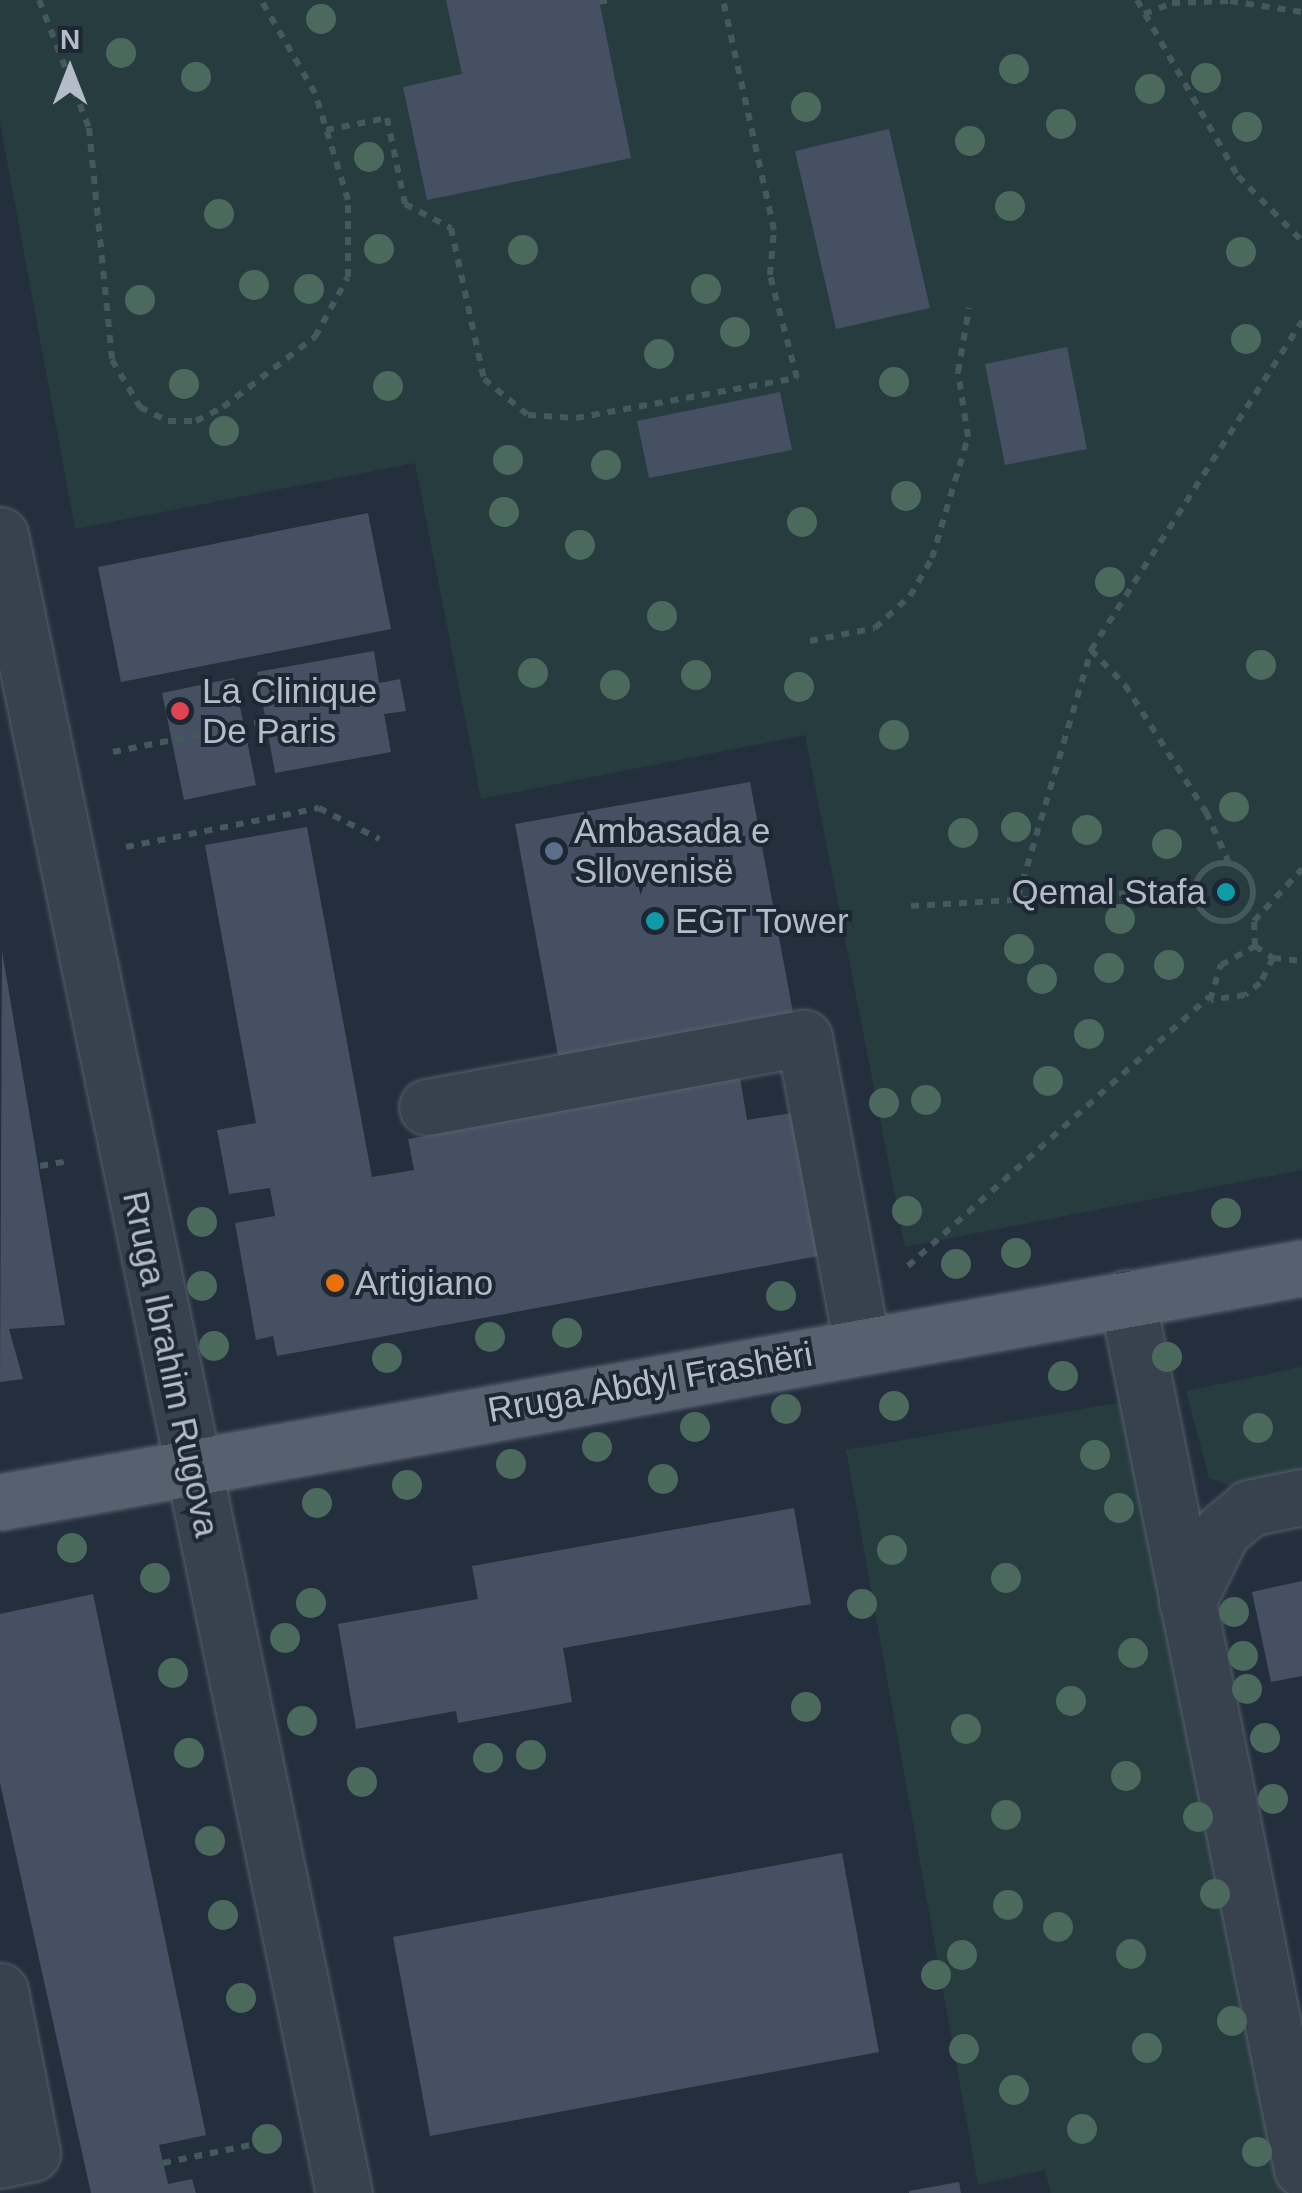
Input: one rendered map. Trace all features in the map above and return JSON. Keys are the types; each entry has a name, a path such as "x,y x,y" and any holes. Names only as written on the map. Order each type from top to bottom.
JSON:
{"main road":[{"name":"Rruga Abdyl Frashëri","path":"0,1502 859,1330 1127,1298 1302,1268"}],"street":[{"name":"Rruga Ibrahim Rugova","path":"0,535 21,745 67,858 344,2193"},
{"path":"427,1107 804,1038 859,1330"},
{"path":"1127,1298 1302,2170"},
{"path":"1187,1602 1222,1530 1249,1508 1302,1497"},
{"path":"0,1991 32,2153 0,2160"}],"path":[{"path":"39,0 89,128 112,360 140,407 168,421 196,421 223,407 315,337 340,300 353,240 326,130 315,93 261,0"},
{"path":"599,2 609,0"},
{"path":"326,130 387,118 405,204 450,228 484,378 528,415 576,418 797,378 770,275 774,230 723,0"},
{"path":"1137,0 1238,176 1302,241"},
{"path":"1144,14 1172,3 1230,1 1302,12"},
{"path":"810,640 875,628 910,596 932,558 968,437 958,372 969,308"},
{"path":"1018,897 1091,650 1302,321"},
{"path":"1091,650 1135,701 1229,863 1250,880 1249,908 1255,946"},
{"path":"113,752 267,721"},
{"path":"67,858 319,808 379,839"},
{"path":"1229,863 1202,872 1194,889 1198,908 1214,920 1234,920 1249,908"},
{"path":"1254,921 1302,870"},
{"path":"911,906 1194,889"},
{"path":"1255,946 1273,958 1302,961"},
{"path":"859,1330 1209,997 1221,965 1255,946"},
{"path":"1209,997 1245,995 1273,958"},
{"path":"163,2163 296,2136"}],"green space":[{"path":"0,0 1302,0 1302,1170 905,1247 805,735 481,799 415,463 75,529 0,123"},
{"path":"1302,1367 1302,1479 1245,1491 1209,1478 1186,1391"},
{"path":"1122,1402 1293,2193 1051,2193 1045,2170 978,2185 846,1450"}],"building":[{"path":"446,0 599,0 631,158 427,200 403,87 462,74"},
{"path":"889,129 930,308 836,329 795,151"},
{"path":"1067,347 1087,449 1005,465 985,364"},
{"path":"780,392 792,450 649,478 637,421"},
{"path":"368,513 391,629 121,682 98,567"},
{"path":"374,651 379,683 400,679 406,711 384,714 391,752 275,773 257,672"},
{"path":"234,678 256,785 184,800 162,693"},
{"name":"EGT Tower","path":"750,782 794,1018 559,1061 515,824"},
{"path":"307,827 372,1177 414,1170 408,1139 442,1133 439,1118 651,1080 654,1094 740,1078 747,1120 798,1112 824,1255 277,1356 273,1336 256,1340 235,1223 275,1216 270,1188 229,1194 217,1130 256,1123 205,845"},
{"path":"2,951 65,1325 9,1329 23,1379 0,1382"},
{"path":"794,1508 811,1604 563,1648 572,1702 458,1723 456,1711 356,1729 338,1624 478,1599 472,1566"},
{"path":"1302,1581 1302,1676 1271,1682 1252,1592"},
{"path":"93,1594 206,2135 159,2145 168,2184 192,2179 196,2193 91,2193 0,1783 0,1614"},
{"path":"842,1853 879,2052 430,2136 393,1937"},
{"path":"959,2182 961,2193 909,2193 909,2191"}],"place":[{"name":"La Clinique De Paris","path":"180,711"},
{"name":"Ambasada e Sllovenisë","path":"554,851"},
{"name":"Qemal Stafa","path":"1226,892"},
{"name":"EGT Tower","path":"655,921"},
{"name":"Artigiano","path":"335,1283"}]}
